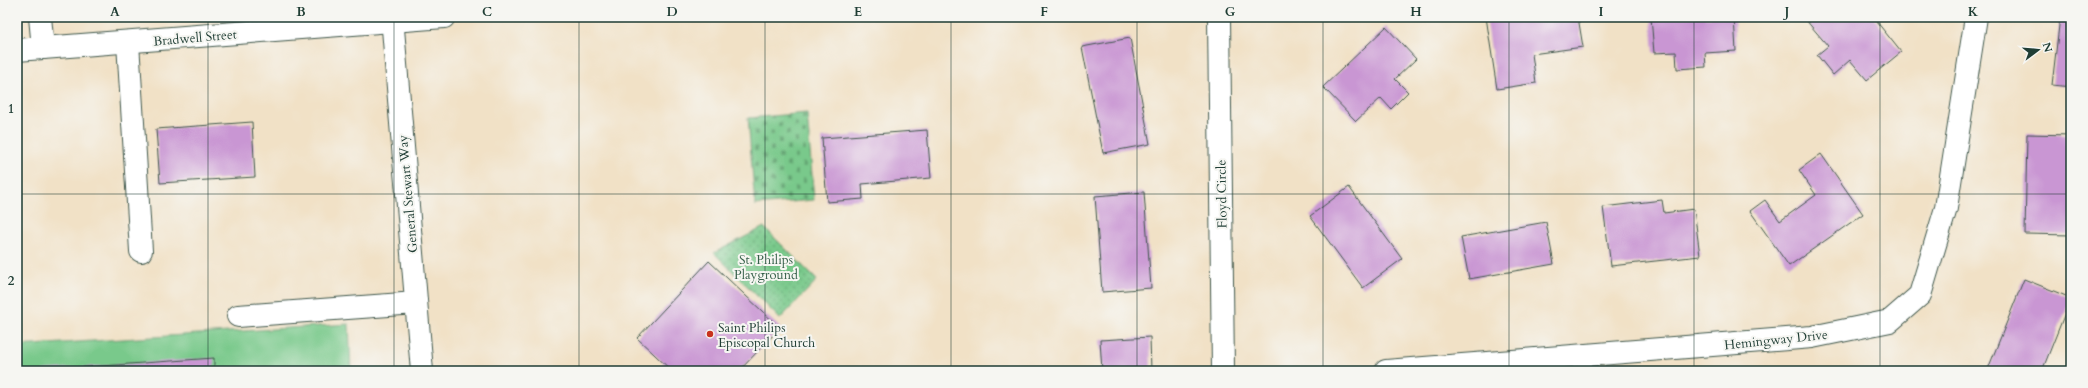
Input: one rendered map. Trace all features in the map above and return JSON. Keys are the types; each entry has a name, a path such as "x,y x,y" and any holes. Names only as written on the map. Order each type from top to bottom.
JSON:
{"street":[{"path":"40,17 43,48"},
{"name":"Bradwell Street","path":"17,50 128,43 393,19 444,17"},
{"name":"Floyd Circle","path":"1219,17 1223,371"},
{"name":"Hemingway Drive","path":"1386,371 1812,337 1890,321 1920,295 1946,208 1976,17"},
{"name":"General Stewart Way","path":"393,19 422,371"},
{"path":"128,43 141,251"},
{"path":"238,316 416,303"}],"green space":[{"path":"807,113 814,200 755,205 748,118"},
{"name":"St. Philips Playground","path":"764,227 817,280 780,319 714,253"},
{"path":"349,324 351,371 17,371 17,346"}],"building":[{"path":"1486,17 1578,17 1583,47 1532,54 1536,83 1497,89"},
{"path":"1651,17 1734,17 1736,51 1705,53 1706,67 1677,69 1676,52 1654,53"},
{"path":"1807,17 1873,17 1901,52 1867,80 1850,60 1833,75 1817,55 1828,46 1805,19"},
{"path":"2060,17 2071,17 2071,87 2052,85"},
{"path":"1386,27 1416,59 1395,79 1408,92 1391,109 1381,98 1356,121 1323,87"},
{"path":"1130,38 1150,144 1103,153 1082,47"},
{"path":"252,122 255,177 160,183 156,129"},
{"path":"927,130 931,178 862,184 863,199 827,202 822,138"},
{"path":"2027,134 2071,135 2071,235 2025,234"},
{"path":"1821,154 1863,214 1789,266 1750,211 1765,200 1780,221 1816,195 1799,170"},
{"path":"1349,187 1402,259 1363,288 1310,216"},
{"path":"1144,192 1151,288 1102,292 1095,196"},
{"path":"1662,200 1664,213 1694,209 1700,256 1611,266 1603,207"},
{"path":"1546,222 1554,264 1469,279 1461,237"},
{"path":"709,261 780,328 739,371 672,371 637,338"},
{"path":"2024,279 2071,298 2042,371 1994,371 1988,369"},
{"path":"1150,337 1151,371 1102,371 1100,340"},
{"path":"214,358 214,371 43,371 43,370"}],"place":[{"name":"Saint Philips Episcopal Church","path":"710,334"}]}
